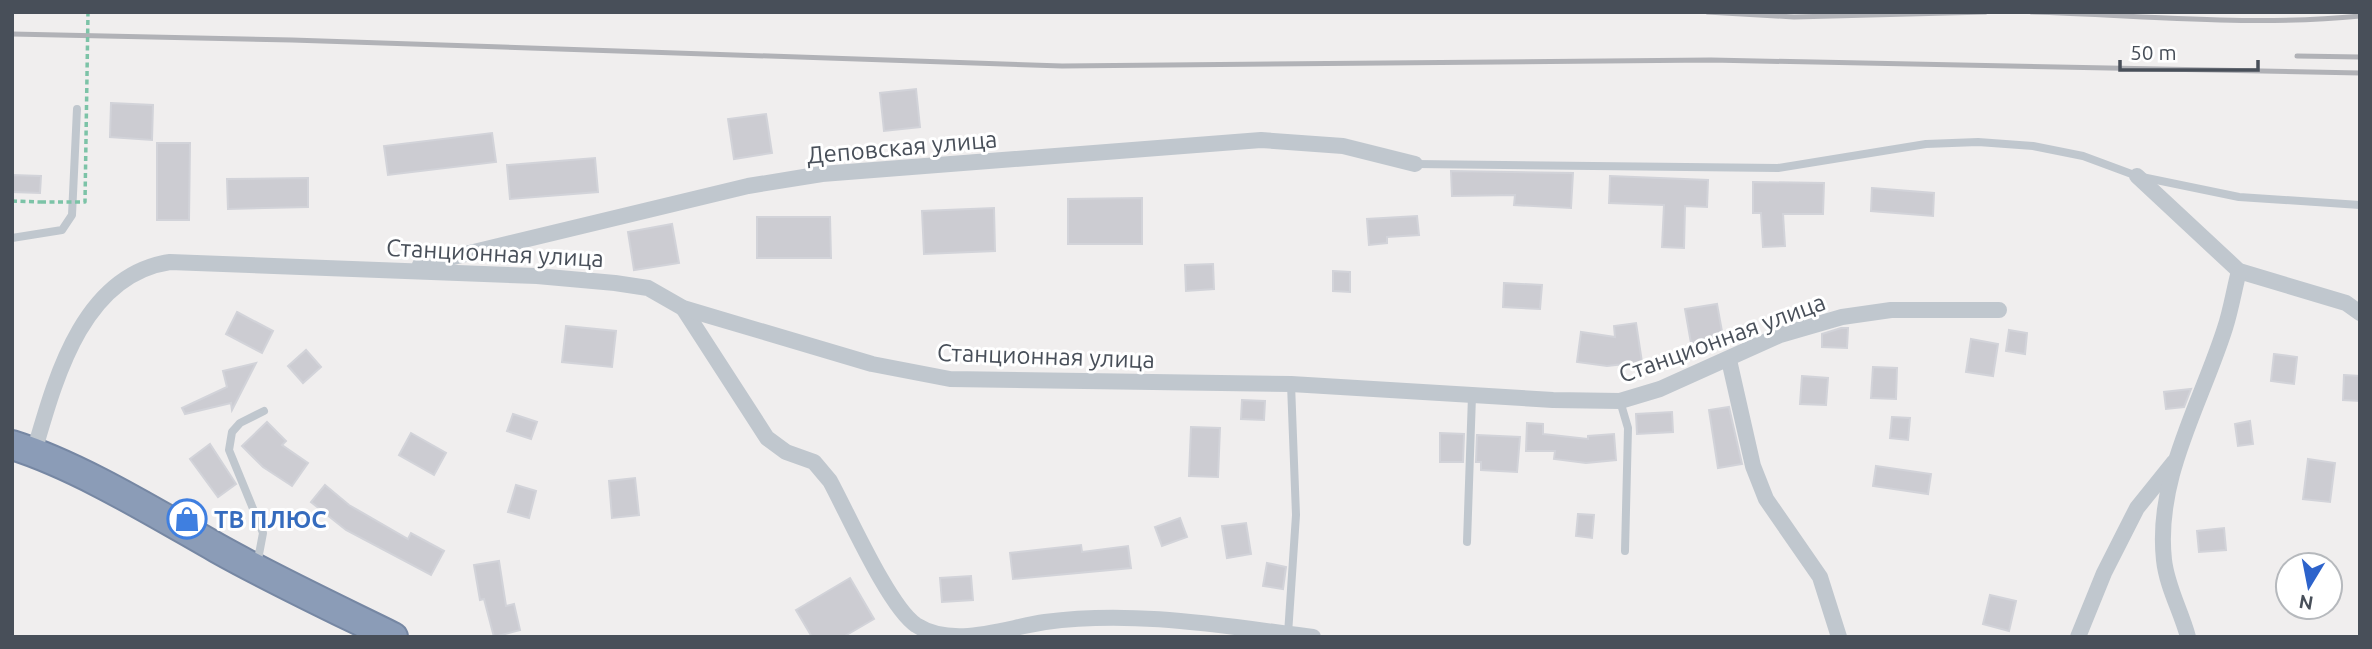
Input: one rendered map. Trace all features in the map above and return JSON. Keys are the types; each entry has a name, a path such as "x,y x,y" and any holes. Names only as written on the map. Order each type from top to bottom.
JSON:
{"highway":[{"path":"23,448 137,504 376,633"}],"street":[{"name":"Деповская улица","path":"400,270 748,186 822,174 1261,140 1343,146 1415,164"},
{"path":"2137,176 2239,271 2346,303 2360,313"},
{"name":"Станционная улица","path":"23,448 65,353 78,331 120,284 150,265 170,261 400,270 615,283 648,288 683,308 872,364 929,376 1292,384 1472,396 1620,401 1660,389 1780,335 1842,317 1891,310 1999,310"},
{"path":"2188,637 2169,587 2164,560 2166,501 2176,459 2225,328 2239,271"},
{"path":"683,308 767,438 786,452 814,462 830,481 900,613 932,634 971,636 1044,622 1112,617 1313,637"},
{"path":"1729,360 1753,466 1766,499 1820,577 1839,637"},
{"path":"2078,637 2104,573 2137,508 2176,459"}],"lane":[{"path":"12,238 62,230 72,215 77,109"},
{"path":"1415,164 1778,168 1926,144 1978,142 2034,146 2083,156 2137,176 2239,197 2360,205"},
{"path":"1288,634 1296,515 1292,384"},
{"path":"1467,542 1472,396"},
{"path":"1620,401 1628,428 1625,551"},
{"path":"256,570 263,533 229,450 232,432 240,423 264,411"}],"path":[{"path":"12,201 85,202 88,12"}],"building":[{"path":"916,89 920,127 884,131 880,93"},
{"path":"111,103 153,105 152,140 110,137"},
{"path":"766,114 772,153 734,159 728,119"},
{"path":"492,133 496,162 388,175 384,146"},
{"path":"157,143 190,143 189,220 157,220"},
{"path":"595,158 598,192 510,199 507,165"},
{"path":"1451,171 1573,173 1571,208 1514,205 1515,195 1452,196"},
{"path":"12,175 41,176 40,193 12,192"},
{"path":"1610,176 1708,180 1707,207 1685,206 1684,248 1662,247 1664,205 1609,203"},
{"path":"308,178 308,207 228,209 227,179"},
{"path":"1753,182 1824,183 1823,214 1783,214 1785,246 1763,247 1761,213 1753,213"},
{"path":"1872,188 1934,193 1933,216 1871,211"},
{"path":"1142,198 1142,244 1068,244 1068,199"},
{"path":"994,208 995,251 924,254 922,211"},
{"path":"1417,216 1419,235 1387,237 1387,243 1369,245 1367,219"},
{"path":"757,217 830,217 831,258 757,258"},
{"path":"672,224 679,263 634,270 628,232"},
{"path":"1213,264 1214,289 1186,291 1185,265"},
{"path":"1333,271 1350,272 1350,292 1333,291"},
{"path":"1504,283 1542,285 1540,309 1503,307"},
{"path":"1717,304 1723,337 1691,343 1685,309"},
{"path":"237,312 273,331 262,353 226,334"},
{"path":"1636,323 1642,362 1607,366 1577,362 1581,332 1615,337 1614,326"},
{"path":"566,326 616,331 612,367 562,362"},
{"path":"1848,328 1847,348 1822,347 1822,334"},
{"path":"2009,330 2027,333 2025,354 2006,351"},
{"path":"1971,339 1998,344 1993,376 1966,372"},
{"path":"306,350 321,367 303,383 288,366"},
{"path":"2274,354 2297,357 2294,384 2271,381"},
{"path":"256,363 232,410 231,403 185,414 182,408 227,387 223,371"},
{"path":"1873,367 1897,368 1896,399 1871,398"},
{"path":"2344,375 2360,376 2360,401 2343,400"},
{"path":"1802,376 1828,378 1826,405 1800,404"},
{"path":"2191,389 2184,407 2166,409 2164,392"},
{"path":"1242,400 1265,401 1264,420 1241,419"},
{"path":"1729,407 1742,464 1718,468 1709,410"},
{"path":"1672,412 1673,432 1637,434 1636,414"},
{"path":"513,414 537,422 531,439 507,431"},
{"path":"1892,417 1910,418 1908,440 1890,438"},
{"path":"2250,421 2253,444 2238,446 2235,424"},
{"path":"267,422 286,441 282,445 308,463 292,486 263,467 242,446"},
{"path":"1527,423 1543,424 1543,434 1588,439 1588,436 1614,434 1616,460 1586,463 1554,459 1555,451 1526,451"},
{"path":"1191,427 1220,428 1218,477 1189,476"},
{"path":"411,433 446,453 434,475 399,455"},
{"path":"1440,433 1464,434 1463,462 1440,462"},
{"path":"1477,435 1520,437 1517,472 1481,470 1481,462 1476,462"},
{"path":"210,444 236,484 218,497 190,459"},
{"path":"2308,459 2335,463 2330,502 2303,499"},
{"path":"1876,466 1931,474 1928,494 1873,486"},
{"path":"635,478 639,515 612,518 609,481"},
{"path":"325,485 349,505 408,539 411,533 444,551 431,575 346,530 311,502"},
{"path":"516,485 536,491 529,518 508,512"},
{"path":"1578,514 1594,515 1592,538 1576,536"},
{"path":"1180,518 1187,537 1162,546 1155,527"},
{"path":"1246,523 1251,554 1227,558 1222,526"},
{"path":"2224,528 2226,550 2199,552 2197,531"},
{"path":"1081,545 1082,552 1128,546 1131,568 1013,579 1010,553"},
{"path":"499,561 506,606 514,604 520,630 494,637 484,599 480,600 474,565"},
{"path":"1267,563 1286,567 1283,589 1263,586"},
{"path":"971,576 973,600 942,602 940,578"},
{"path":"850,578 874,619 843,637 812,637 796,610"},
{"path":"1990,595 2016,601 2009,631 1983,624"}],"railway":[{"path":"1707,12 1794,17 1986,12"},
{"path":"2031,12 2237,20 2360,16"},
{"path":"12,34 292,40 1062,66 1711,60 2360,73"},
{"path":"2297,56 2360,57"}],"place":[{"name":"ТВ ПЛЮС","path":"187,519"}]}
